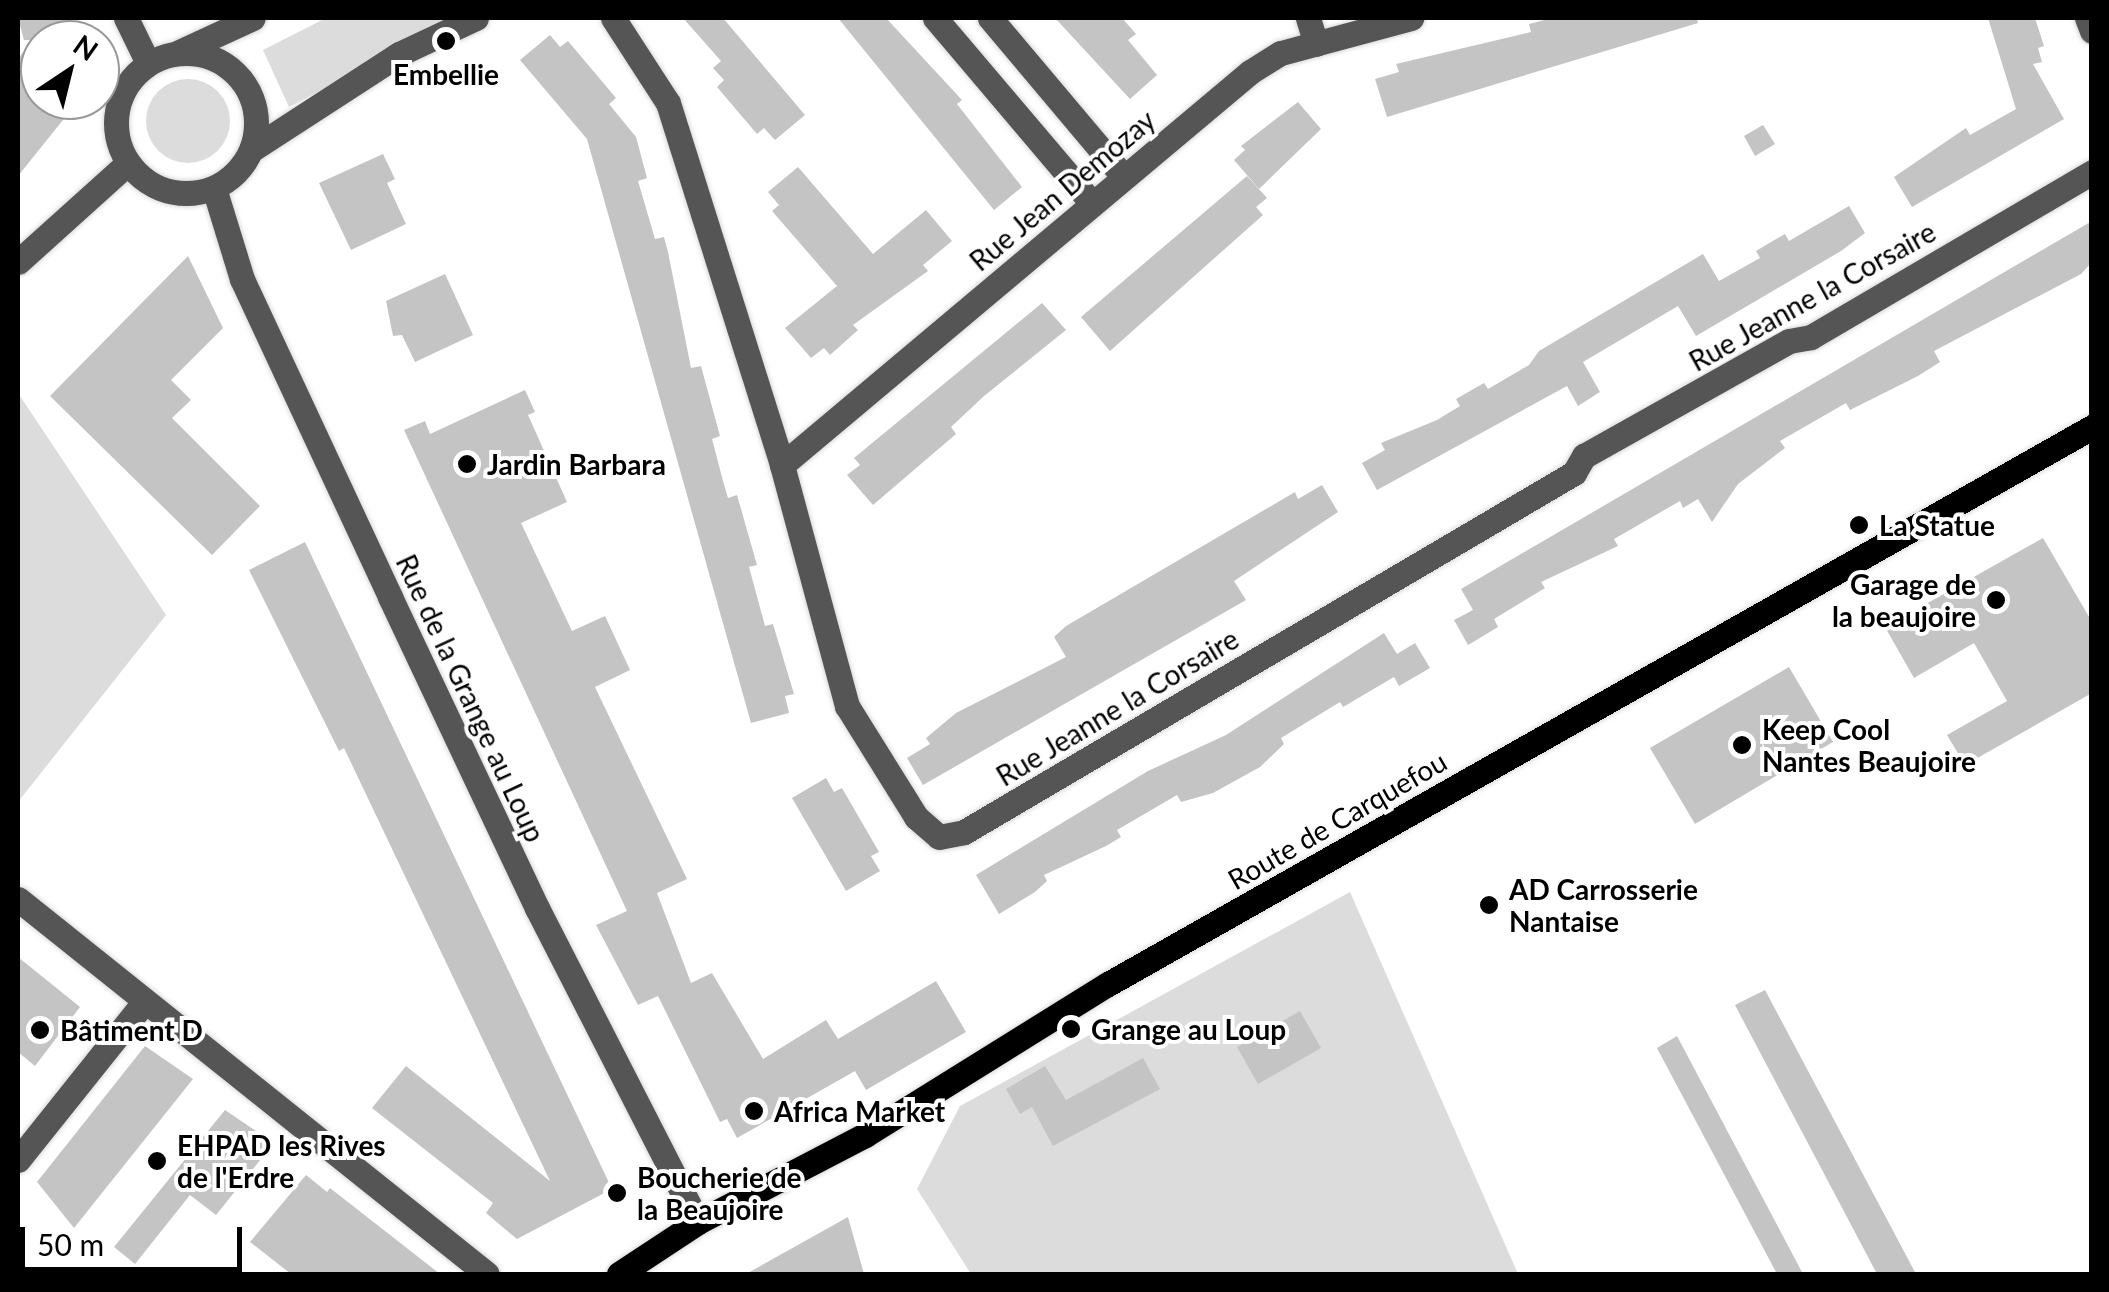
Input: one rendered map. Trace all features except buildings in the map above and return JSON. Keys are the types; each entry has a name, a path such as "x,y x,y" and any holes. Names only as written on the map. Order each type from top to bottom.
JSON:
{"main road":[{"name":"Route de Carquefou","path":"619,1274 698,1222 865,1135 1125,974 2092,427"}],"street":[{"path":"126,18 148,62"},
{"path":"254,18 148,62 128,82 116,108 116,136 127,164 148,182 175,192 214,188 251,150 399,54 476,18"},
{"name":"Rue Jeanne la Corsaire","path":"613,18 668,103 782,466 847,706 916,817 940,837 964,832 1574,473 1584,456 1789,341 1811,336 2092,172"},
{"path":"934,18 1092,203"},
{"path":"990,18 1123,176"},
{"path":"1308,18 1316,44"},
{"name":"Rue Jean Demozay","path":"782,466 1250,72 1281,54 1412,18"},
{"path":"2087,18 2092,31"},
{"path":"179,52 204,54 243,81 256,126 251,150"},
{"path":"18,262 127,164"},
{"name":"Rue de la Grange au Loup","path":"214,188 242,279 390,597 536,908 698,1222"},
{"path":"18,899 487,1274"},
{"path":"18,1160 145,1000"}],"shaded area":[{"path":"326,18 457,18 289,107 263,50"},
{"path":"188,79 211,86 223,98 230,121 223,144 211,156 188,163 165,156 153,144 146,121 153,98 165,86"},
{"path":"18,393 166,615 18,802"},
{"path":"1350,892 1518,1274 971,1274 917,1189 960,1106"}],"place":[{"name":"Embellie","path":"446,41"},
{"name":"Jardin Barbara","path":"467,464"},
{"name":"La Statue","path":"1859,525"},
{"name":"Garage de la beaujoire","path":"1996,600"},
{"name":"Keep Cool Nantes Beaujoire","path":"1742,745"},
{"name":"AD Carrosserie Nantaise","path":"1489,905"},
{"name":"Grange au Loup","path":"1071,1029"},
{"name":"Bâtiment D","path":"40,1030"},
{"name":"Africa Market","path":"754,1111"},
{"name":"EHPAD les Rives de l'Erdre","path":"157,1161"},
{"name":"Boucherie de la Beaujoire","path":"617,1193"}]}
